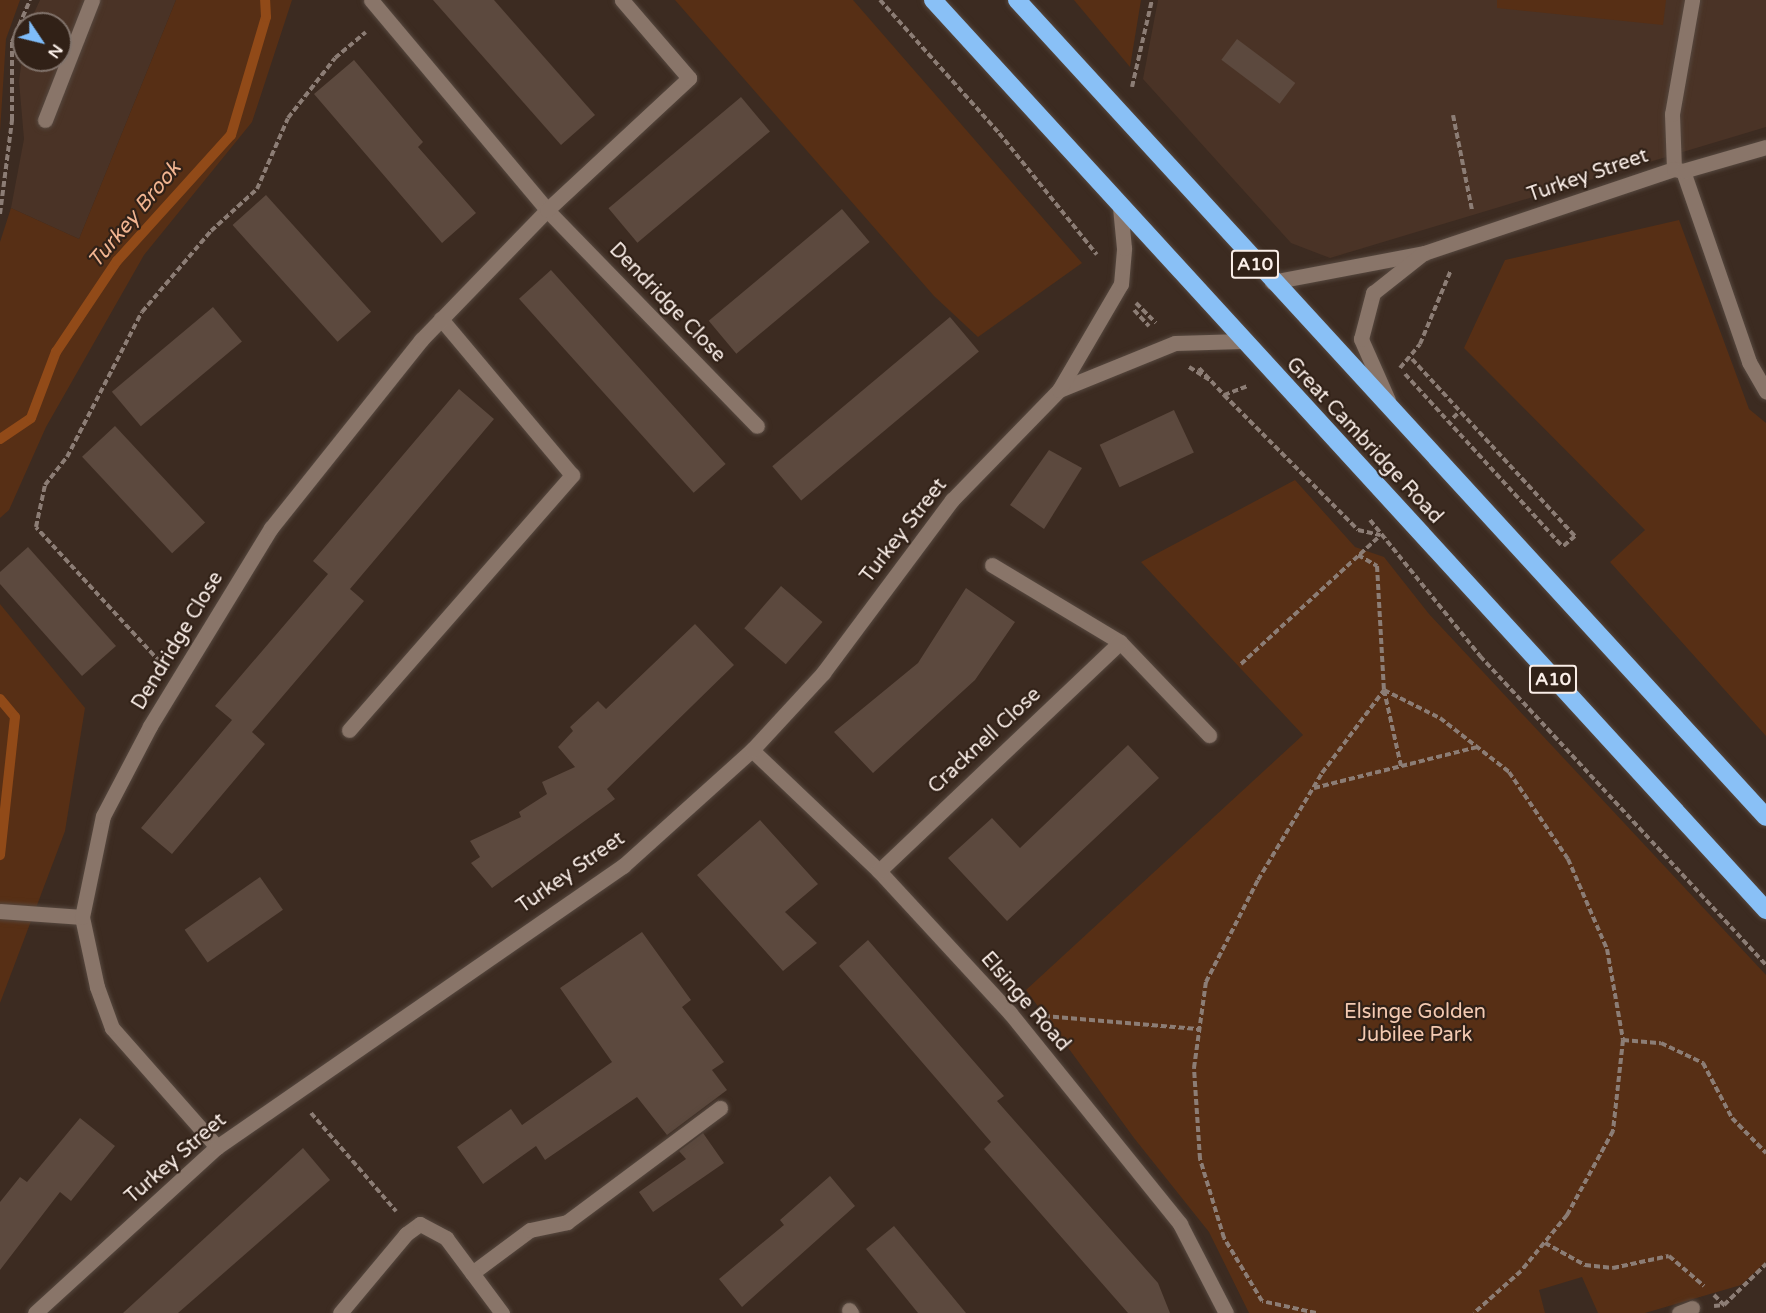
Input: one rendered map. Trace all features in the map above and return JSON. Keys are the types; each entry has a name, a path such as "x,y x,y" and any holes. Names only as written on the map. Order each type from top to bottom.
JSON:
{"highway":[{"name":"Great Cambridge Road","path":"933,0 1242,341 1766,910"},
{"name":"Great Cambridge Road","path":"1017,0 1396,418 1766,817"}],"street":[{"path":"45,120 92,0"},
{"name":"Dendridge Close","path":"371,0 547,210 757,426"},
{"name":"Dendridge Close","path":"217,1147 112,1028 97,987 82,917 103,816 178,682 271,528 441,319 547,210 689,78 622,0"},
{"path":"1692,0 1672,114 1678,170 1749,362 1766,391"},
{"name":"Turkey Street","path":"1272,282 1424,252 1479,237 1678,170 1766,147"},
{"name":"Turkey Street","path":"35,1313 217,1147 623,866 752,750 823,673 952,500 1059,390 1121,284 1124,248 1120,207"},
{"name":"Turkey Street","path":"1396,418 1361,339 1373,293 1424,252"},
{"path":"349,730 572,475 441,319"},
{"name":"Turkey Street","path":"1059,390 1175,343 1242,341"},
{"path":"992,565 1120,642 1209,735"},
{"name":"Cracknell Close","path":"879,871 1120,642"},
{"name":"Elsinge Road","path":"752,750 879,871 1010,1014 1180,1224 1226,1313"},
{"path":"4,912 82,917"},
{"path":"472,1273 530,1230 567,1221 720,1108"},
{"path":"340,1313 409,1232 420,1224 446,1238 502,1313"}],"path":[{"path":"0,214 12,120 12,42 30,0"},
{"path":"880,0 999,133 1095,252"},
{"path":"1124,119 1152,0"},
{"path":"178,682 36,527 45,485 67,457 142,312 211,231 257,189 288,118 335,58 384,16"},
{"path":"1453,115 1479,237 1451,269 1412,359 1400,368 1562,546"},
{"path":"1132,297 1164,331"},
{"path":"1126,302 1158,335"},
{"path":"1412,359 1458,413 1575,536"},
{"path":"1210,381 1358,530 1381,535"},
{"path":"1224,395 1245,383 1253,392"},
{"path":"1453,418 1458,413"},
{"path":"1361,510 1480,656 1766,965"},
{"path":"1240,664 1381,535"},
{"path":"1358,555 1377,566 1384,690 1401,766"},
{"path":"1384,690 1440,718 1509,772 1568,860 1607,949 1623,1040 1613,1131 1567,1215 1521,1271 1474,1313"},
{"path":"1316,1313 1262,1301 1224,1238 1200,1160 1194,1068 1206,982 1258,880 1314,788 1384,690"},
{"path":"1314,788 1477,747"},
{"path":"1010,1014 1200,1029"},
{"path":"1623,1040 1660,1043 1703,1063 1732,1118 1766,1154"},
{"path":"294,1094 409,1232"},
{"path":"1545,1243 1585,1265 1613,1268 1669,1256 1682,1262 1724,1305"},
{"path":"1686,1311 1724,1305 1766,1264"}],"shaded area":[{"path":"40,0 176,0 79,239 11,208 24,139 20,72 72,72 72,12 34,12"},
{"path":"1158,0 1766,0 1766,127 1330,258 1291,243 1143,79"}],"green space":[{"path":"0,0 20,0 16,12 12,12 12,22 6,39 0,132"},
{"path":"176,0 292,0 252,122 144,255 46,427 9,510 0,518 0,242 11,208 79,239"},
{"path":"675,0 853,0 1082,263 978,337 934,296"},
{"path":"1074,0 1141,0 1130,67"},
{"path":"1497,0 1666,0 1663,25 1497,8"},
{"path":"1679,220 1749,409 1766,423 1766,736 1610,562 1645,530 1464,348 1505,260"},
{"name":"Elsinge Golden Jubilee Park","path":"1295,480 1355,547 1384,557 1429,614 1766,975 1766,1262 1741,1285 1645,1313 1598,1313 1582,1277 1539,1290 1545,1313 1249,1313 1209,1232 1134,1138 1026,990 1303,735 1141,562"},
{"path":"0,604 85,708 65,831 0,1003"}],"building":[{"path":"433,0 494,0 595,115 561,145"},
{"path":"1237,39 1295,83 1280,104 1221,60"},
{"path":"354,60 423,142 418,147 476,213 442,243 314,94"},
{"path":"741,97 770,131 637,243 608,208"},
{"path":"266,195 371,312 338,342 233,225"},
{"path":"842,209 870,242 736,354 709,321"},
{"path":"551,270 726,464 694,493 519,299"},
{"path":"213,307 242,341 141,426 112,392"},
{"path":"950,317 979,351 801,501 772,466"},
{"path":"459,389 494,419 350,589 364,601 252,732 265,744 172,854 141,828 232,720 215,706 328,574 313,561"},
{"path":"1174,410 1194,453 1120,487 1100,445"},
{"path":"115,426 205,523 172,553 82,457"},
{"path":"1049,450 1082,468 1044,529 1010,505"},
{"path":"28,547 116,646 82,676 0,584 0,572"},
{"path":"781,586 823,622 786,664 744,628"},
{"path":"966,588 1015,622 975,680 873,773 834,732 918,663"},
{"path":"695,624 734,665 607,789 615,799 492,888 471,863 480,857 470,841 521,817 519,812 547,794 542,782 575,767 558,747 573,731 570,727 598,701 606,709"},
{"path":"1128,745 1159,778 1007,921 948,858 992,818 1020,848"},
{"path":"760,820 818,884 785,912 817,943 783,971 697,875"},
{"path":"260,877 283,910 208,963 185,930"},
{"path":"642,932 691,1000 682,1007 724,1062 712,1070 727,1090 667,1135 637,1097 545,1160 536,1146 483,1184 457,1147 511,1109 522,1125 612,1062 560,988"},
{"path":"868,940 1004,1096 997,1101 1158,1283 1170,1313 1128,1313 984,1149 991,1142 839,966"},
{"path":"80,1118 115,1146 71,1201 60,1192 0,1270 0,1202 20,1177 27,1182"},
{"path":"703,1133 724,1163 653,1212 639,1192 686,1159 679,1151"},
{"path":"303,1148 330,1180 178,1313 123,1313"},
{"path":"830,1176 855,1206 742,1307 719,1279 784,1225 780,1220"},
{"path":"894,1226 966,1313 918,1313 866,1249"}],"waterway":[{"name":"Turkey Brook","path":"0,439 31,418 56,352 117,261 231,135 266,17 265,0"},
{"name":"Turkey Brook","path":"0,699 15,717 0,855"}]}
